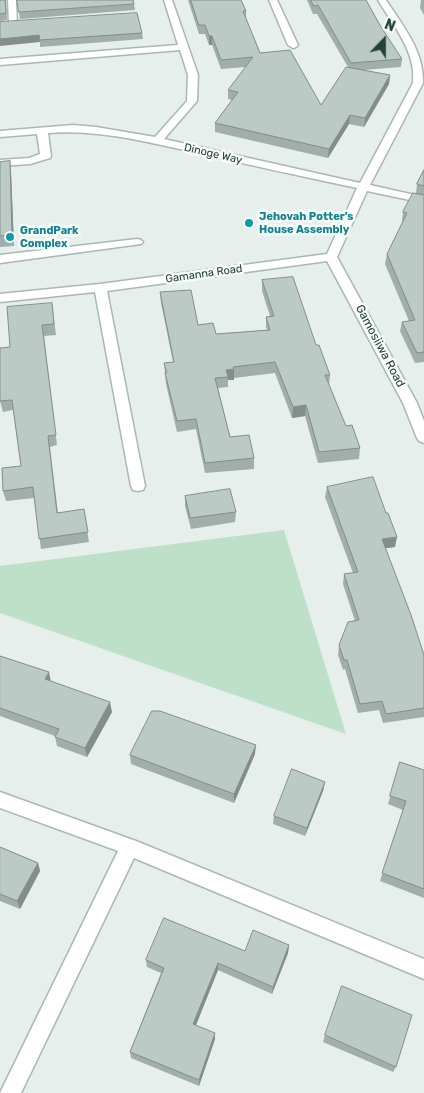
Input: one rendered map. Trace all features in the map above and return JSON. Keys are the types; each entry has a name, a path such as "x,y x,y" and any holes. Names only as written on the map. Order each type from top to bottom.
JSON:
{"street":[{"path":"12,0 14,24"},
{"path":"157,141 192,101 193,75 168,0"},
{"path":"273,0 294,45"},
{"path":"331,257 363,187 421,83 416,56 382,0"},
{"path":"0,62 184,47"},
{"name":"Dinoge Way","path":"0,134 73,128 96,130 157,141 424,200"},
{"path":"0,163 30,161 46,156 42,130"},
{"path":"0,259 137,242"},
{"name":"Gamanna Road","path":"0,298 100,288 331,257"},
{"name":"Gamosiiwa Road","path":"331,257 417,402 424,438"},
{"path":"100,288 138,486"},
{"path":"0,800 130,847 424,969"},
{"path":"10,1093 130,847"}],"green space":[{"path":"284,530 346,734 0,613 0,566"}],"building":[{"path":"0,0 5,0 6,13 0,14"},
{"path":"17,0 133,0 134,4 19,12"},
{"path":"191,0 241,0 246,11 243,11 260,53 290,50 321,105 346,67 390,75 365,118 350,115 329,149 215,123 238,92 228,90 253,57 221,60 212,36 209,36 205,25 199,25"},
{"path":"311,0 366,0 402,59 351,63 318,5 314,6"},
{"path":"137,13 142,33 40,40 39,35 0,39 0,22"},
{"path":"10,161 12,235 0,236 0,162"},
{"path":"424,170 424,186 417,184"},
{"path":"413,193 424,195 424,352 417,353 402,322 415,320 387,254 407,213 403,212"},
{"path":"293,277 316,345 319,345 330,375 325,375 346,426 352,425 360,448 319,452 306,405 293,407 275,362 233,367 234,369 226,370 228,377 215,378 230,437 249,435 254,458 205,463 196,419 177,421 165,373 167,373 164,363 174,362 160,292 191,290 198,325 213,323 216,334 270,330 266,317 274,316 262,280"},
{"path":"52,303 54,324 42,325 56,435 48,436 57,513 84,509 88,532 39,539 33,487 3,491 2,468 21,466 12,400 0,401 0,348 10,347 7,307"},
{"path":"373,477 397,537 382,539 424,655 424,708 386,714 382,701 360,704 347,660 344,660 339,645 348,622 359,620 344,574 358,572 327,487"},
{"path":"230,489 236,512 190,518 185,496"},
{"path":"0,656 49,672 45,679 110,702 85,748 55,737 59,729 0,708"},
{"path":"152,711 160,711 256,745 234,794 130,755"},
{"path":"400,762 424,770 424,889 382,873 406,801 390,796"},
{"path":"292,769 325,782 307,828 274,816"},
{"path":"0,847 38,863 17,901 0,894"},
{"path":"164,918 245,951 253,930 289,945 273,987 218,963 193,1024 215,1033 199,1080 130,1052 164,968 146,960"},
{"path":"342,986 412,1015 396,1067 325,1035"}],"place":[{"name":"Jehovah Potter's House Assembly","path":"249,223"},
{"name":"GrandPark Complex","path":"10,237"}]}
